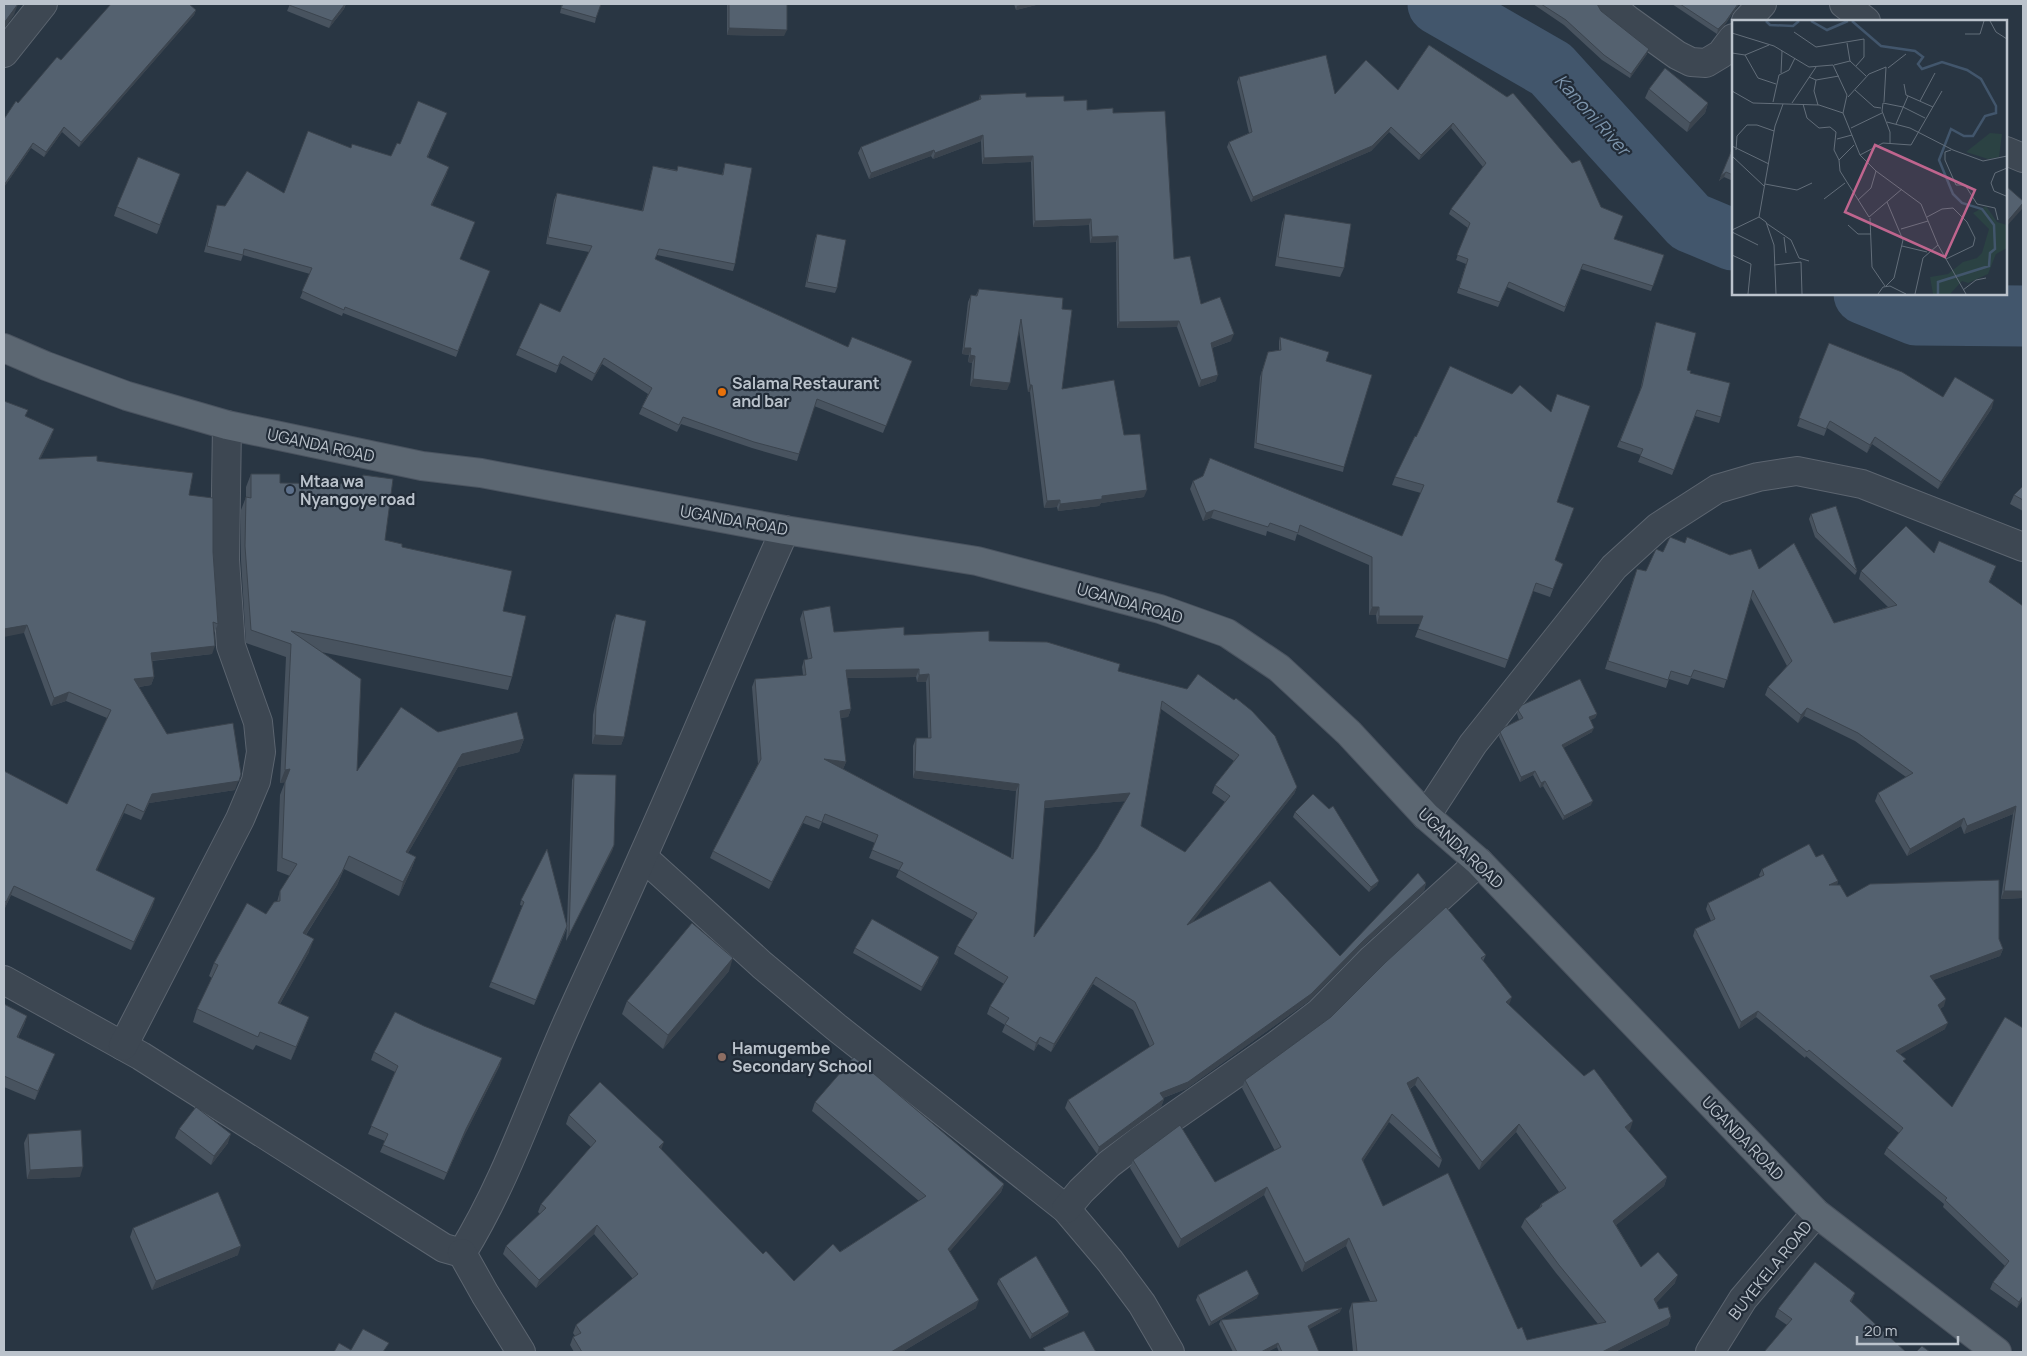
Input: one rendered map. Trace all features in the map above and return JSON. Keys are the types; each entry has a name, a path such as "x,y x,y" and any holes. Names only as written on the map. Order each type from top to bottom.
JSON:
{"main road":[{"name":"UGANDA ROAD","path":"4,348 127,396 227,425 422,466 481,473 785,530 977,561 1160,609 1227,633 1279,668 1349,733 1426,816 1479,862 1816,1213 1996,1352"}],"street":[{"path":"4,53 43,4"},
{"path":"1609,4 1677,55 1691,62 1706,63 1721,54 1732,39"},
{"path":"1747,20 1762,4"},
{"path":"1844,4 1865,20"},
{"path":"2007,151 2023,158"},
{"path":"123,1046 240,819 256,781 261,752 258,722 231,646 225,560 227,425"},
{"path":"1426,816 1473,744 1614,567 1658,527 1717,489 1758,477 1797,471 1862,484 2023,547"},
{"path":"462,1253 480,1224 514,1151 567,1024 643,857 742,624 785,530"},
{"path":"643,857 762,965 836,1027 1066,1209 1110,1260 1142,1304 1170,1352"},
{"path":"1066,1209 1109,1164 1139,1140 1227,1080 1319,1012 1372,959 1479,862"},
{"path":"4,980 123,1046 407,1226 444,1248 462,1253 521,1352"},
{"name":"BUYEKELA ROAD","path":"1710,1352 1743,1299 1816,1213"}],"building":[{"path":"4,4 18,4 4,23"},
{"path":"111,4 189,4 196,10 81,142 64,127 46,152 33,143 4,185 4,119 16,101 18,103 57,57 61,60"},
{"path":"290,4 345,4 332,21"},
{"path":"563,4 601,4 596,18 561,8"},
{"path":"729,4 787,4 787,30 729,28"},
{"path":"1541,4 1597,4 1601,11 1649,49 1631,74 1604,55 1566,20"},
{"path":"1680,4 1738,4 1718,29"},
{"path":"1429,45 1507,97 1513,93 1572,163 1580,160 1601,207 1623,216 1614,239 1664,255 1653,286 1583,264 1565,307 1509,282 1500,302 1459,288 1468,259 1457,255 1470,223 1451,209 1486,163 1453,123 1421,155 1391,127 1372,146 1253,197 1229,142 1252,132 1239,77 1326,55 1335,94 1366,60 1398,90"},
{"path":"1665,68 1708,103 1690,123 1649,89"},
{"path":"1026,93 1026,97 1064,96 1064,101 1087,100 1087,110 1113,108 1113,113 1165,111 1174,259 1190,256 1201,304 1220,297 1234,334 1211,343 1218,375 1201,380 1179,321 1119,322 1118,236 1092,237 1091,219 1035,221 1033,156 984,158 983,135 935,153 934,150 871,173 861,147 981,99 980,95"},
{"path":"418,101 447,113 427,157 449,167 431,205 475,222 460,259 490,271 458,351 345,307 344,310 302,291 312,268 244,249 243,255 207,246 217,205 225,206 247,171 284,193 308,131 351,148 352,144 391,156 397,143 400,144"},
{"path":"1732,149 1732,175 1726,172 1721,176"},
{"path":"138,157 180,174 160,225 117,207"},
{"path":"725,163 752,168 735,264 659,249 655,259 848,347 852,337 912,361 886,426 817,399 799,454 754,442 683,417 679,425 642,407 652,388 604,358 595,374 563,356 558,366 519,348 540,303 560,312 592,246 548,237 557,193 643,211 653,166 677,171 678,166 723,175"},
{"path":"2007,187 2023,203 2007,222"},
{"path":"1285,214 1351,224 1344,268 1278,257"},
{"path":"817,234 846,240 837,288 807,282"},
{"path":"979,289 1063,298 1062,309 1072,310 1062,389 1114,380 1124,435 1140,434 1147,490 1102,496 1102,499 1060,504 1060,500 1047,501 1032,385 1030,385 1021,319 1010,383 973,379 975,356 970,355 971,348 964,348 971,295 977,296"},
{"path":"1656,322 1696,333 1687,370 1691,371 1690,373 1730,383 1721,417 1697,410 1674,470 1640,456 1643,449 1620,441 1642,386"},
{"path":"1280,337 1329,352 1326,361 1372,375 1344,467 1256,443 1262,372 1268,352 1281,350"},
{"path":"1829,343 1902,372 1943,397 1955,377 1994,400 1941,482 1875,437 1870,445 1830,421 1826,429 1799,418"},
{"path":"1450,366 1512,394 1520,385 1551,412 1557,394 1590,406 1557,502 1574,508 1555,560 1563,564 1553,589 1536,583 1508,660 1418,629 1423,616 1379,616 1379,607 1372,607 1372,557 1300,525 1298,533 1270,523 1268,527 1214,510 1206,513 1193,481 1203,476 1210,458 1402,536 1424,485 1395,477"},
{"path":"4,401 28,410 25,416 54,429 39,459 97,456 97,461 193,473 189,495 213,498 213,552 218,624 213,622 215,646 151,653 154,677 134,679 167,734 233,723 241,774 239,781 152,794 144,812 127,804 96,870 155,898 134,942 14,886 6,902 4,901 4,771 67,804 111,710 69,692 54,698 27,625 4,629"},
{"path":"251,474 280,474 280,483 362,484 363,475 393,479 385,540 402,544 402,547 512,571 503,611 526,616 512,677 291,631 361,679 357,771 401,707 438,732 517,712 524,739 462,754 406,852 416,857 403,882 349,856 342,872 303,933 314,939 278,1003 309,1017 296,1047 260,1032 258,1037 197,1009 218,965 214,963 247,903 266,914 274,902 280,901 280,891 297,864 282,858 285,782 290,769 285,770 291,644 251,630 245,546 246,497 251,498"},
{"path":"2023,486 2023,500 2014,495"},
{"path":"1836,506 1857,571 1817,532 1811,514"},
{"path":"1906,526 1934,553 1939,541 1996,566 1989,582 2023,606 2023,891 2004,891 2016,806 1967,826 1964,818 1910,849 1878,793 1913,773 1858,733 1807,708 1801,715 1768,687 1792,661 1753,590 1727,680 1694,670 1691,677 1671,671 1668,680 1608,661 1637,569 1646,571 1656,549 1663,552 1670,537 1685,543 1687,537 1730,555 1751,549 1759,569 1794,543 1834,623 1897,605 1861,571"},
{"path":"830,606 834,632 904,627 904,635 989,631 989,641 1047,642 1120,664 1118,671 1187,689 1198,674 1234,700 1236,698 1252,711 1275,736 1297,787 1187,925 1270,881 1340,956 1418,873 1426,883 1364,940 1311,994 1188,1082 1160,1093 1164,1099 1099,1147 1068,1100 1154,1044 1135,1002 1096,977 1054,1044 1040,1037 1036,1043 1005,1024 1009,1018 990,1006 1008,977 957,946 977,913 899,870 903,863 872,850 878,835 825,814 822,822 806,816 772,882 713,851 761,759 755,679 806,675 804,660 812,658 803,611","holes":["919,669 919,675 929,674 931,738 916,738 915,771 1019,784 1013,859 824,759 846,762 840,711 851,709 846,670","1162,701 1239,755 1215,785 1230,796 1185,852 1141,826","1130,793 1097,849 1034,937 1045,801"]},
{"path":"616,614 646,621 624,737 595,735 596,706"},
{"path":"1580,679 1597,714 1589,717 1594,728 1562,745 1593,801 1564,816 1545,781 1541,783 1535,771 1521,777 1500,732 1505,727 1523,718 1518,710 1522,705"},
{"path":"574,774 616,775 614,845 569,935"},
{"path":"1313,794 1329,809 1333,806 1379,881 1371,887 1295,812"},
{"path":"1809,844 1816,857 1823,854 1838,881 1829,885 1840,885 1847,897 1870,884 1999,880 1999,939 2003,949 1930,976 1946,999 1938,1005 1948,1023 1896,1051 1906,1059 1903,1061 1952,1107 2005,1017 2023,1028 2023,1296 2019,1302 1993,1282 2009,1261 1945,1200 1947,1198 1887,1148 1903,1128 1809,1050 1807,1052 1758,1011 1741,1022 1695,929 1715,919 1708,903 1764,875 1762,869"},
{"path":"547,849 567,926 536,1000 491,982 524,902 521,900"},
{"path":"1446,907 1486,955 1481,958 1512,997 1506,1002 1584,1076 1594,1069 1633,1121 1625,1127 1667,1177 1613,1221 1641,1267 1658,1252 1678,1275 1654,1299 1659,1309 1668,1307 1671,1317 1602,1352 1357,1352 1352,1303 1377,1301 1349,1238 1305,1263 1267,1187 1181,1239 1133,1160 1180,1125 1215,1182 1281,1147 1245,1080 1331,1017 1386,962","holes":["1418,1077 1482,1162 1519,1124 1566,1188 1541,1204 1542,1206 1525,1219 1559,1265 1606,1322 1527,1340 1522,1327 1518,1329 1448,1173 1383,1206 1362,1159 1392,1114 1442,1160 1407,1083"]},
{"path":"872,919 939,957 922,987 855,948"},
{"path":"692,923 733,958 668,1035 627,1001"},
{"path":"4,1004 27,1016 17,1037 55,1054 38,1091 4,1076"},
{"path":"395,1012 502,1058 466,1129 447,1173 383,1145 388,1134 371,1126 398,1066 374,1052"},
{"path":"854,1057 1004,1184 948,1249 979,1300 891,1352 582,1352 573,1337 581,1333 576,1325 638,1274 597,1225 539,1280 506,1246 546,1208 541,1204 596,1141 569,1115 600,1082 664,1142 659,1147 763,1254 766,1251 794,1281 833,1244 840,1252 926,1196 815,1102"},
{"path":"196,1107 231,1134 214,1156 179,1129"},
{"path":"81,1130 83,1167 30,1170 28,1134"},
{"path":"218,1192 241,1246 156,1281 133,1228"},
{"path":"1036,1256 1069,1312 1032,1334 999,1279"},
{"path":"1815,1262 1855,1293 1850,1301 1906,1352 1764,1352 1792,1319 1778,1309"},
{"path":"1247,1270 1259,1294 1211,1322 1198,1295"},
{"path":"1342,1308 1308,1326 1319,1352 1282,1352 1278,1343 1261,1352 1237,1352 1221,1320"},
{"path":"363,1329 389,1343 383,1352 334,1352 339,1343 351,1350"},
{"path":"1084,1331 1096,1352 1046,1352 1043,1348"},
{"path":"1922,1346 1930,1352 1916,1352"}],"waterway":[{"name":"Kanoni River","path":"1438,4 1551,69 1690,222 1732,240"},
{"name":"Kanoni River","path":"1866,295 1916,315 2023,316"}],"place":[{"name":"Salama Restaurant and bar","path":"722,392"},
{"name":"Mtaa wa Nyangoye road","path":"290,490"},
{"name":"Hamugembe Secondary School","path":"722,1057"}]}
